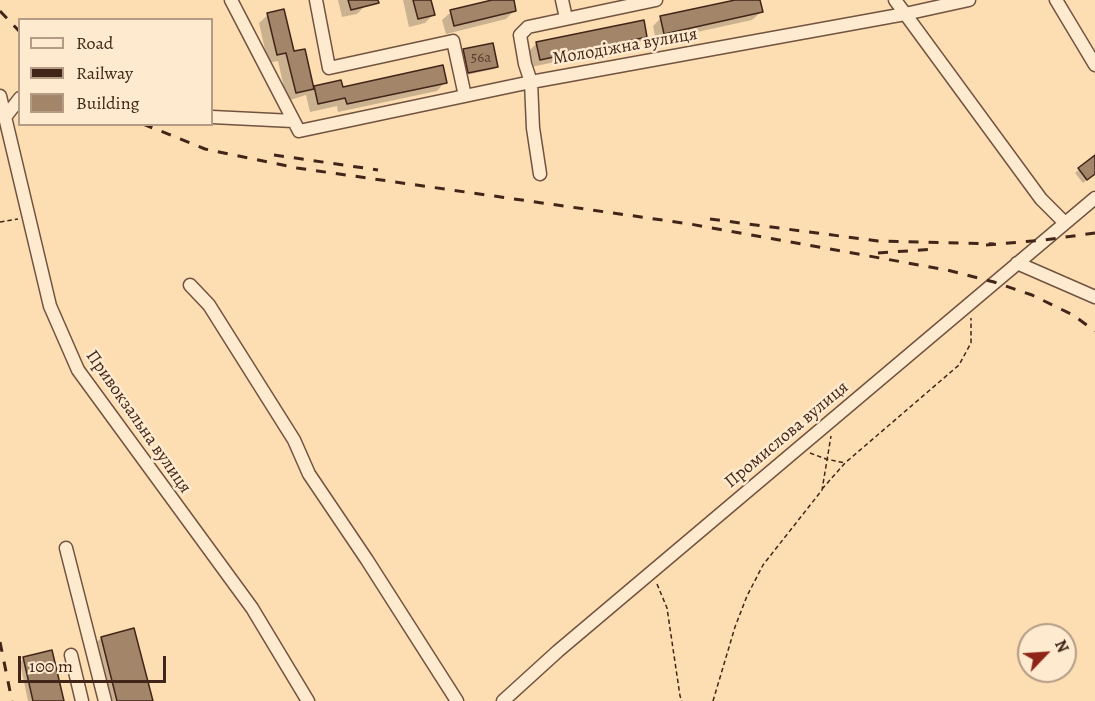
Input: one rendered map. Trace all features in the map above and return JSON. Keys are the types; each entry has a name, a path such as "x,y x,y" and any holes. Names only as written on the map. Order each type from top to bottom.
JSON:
{"street":[{"path":"213,117 293,121 231,0"},
{"path":"316,0 329,68 453,41 465,96"},
{"path":"562,0 566,18"},
{"path":"540,174 533,128 531,82 520,35 528,27 656,0"},
{"path":"895,0 1041,199 1065,223"},
{"name":"Молодіжна вулиця","path":"293,121 299,131 531,82 905,14 969,0"},
{"path":"1056,0 1095,65"},
{"name":"Привокзальна вулиця","path":"0,96 50,306 78,370 252,608 308,701"},
{"path":"6,117 18,101"},
{"name":"Промислова вулиця","path":"503,701 1095,198"},
{"path":"1017,263 1095,297"},
{"path":"190,285 208,305 294,440 309,474 457,701"},
{"path":"66,548 105,701"},
{"path":"71,655 82,701"}],"path":[{"path":"0,222 28,217"},
{"path":"713,701 735,627 747,596 763,565 845,463 959,365 971,343 971,302"},
{"path":"822,490 835,419"},
{"path":"799,448 826,459 845,463"},
{"path":"653,572 667,608 682,701"}],"building":[{"path":"348,0 378,0 379,3 351,10"},
{"path":"413,0 431,0 435,15 418,19"},
{"path":"492,0 514,0 516,11 454,26 450,10"},
{"path":"735,0 760,0 763,12 664,34 660,16"},
{"path":"284,9 294,51 305,49 314,89 296,93 286,53 277,55 267,13"},
{"path":"644,20 647,37 540,60 536,42"},
{"path":"493,43 498,67 468,73 463,49"},
{"path":"443,65 447,83 347,104 345,98 318,104 314,86 341,80 343,87"},
{"path":"1095,155 1095,174 1087,180 1078,168"},
{"path":"134,628 153,701 117,701 101,637"},
{"path":"52,650 64,701 33,701 23,657"}],"railway":[{"path":"0,11 18,30"},
{"path":"148,126 205,149 297,168 690,224 947,270 1032,295 1073,315 1095,331"},
{"path":"274,155 378,170"},
{"path":"710,219 878,241 994,244"},
{"path":"986,245 1095,233"},
{"path":"878,253 935,249"},
{"path":"0,642 12,701"}]}
